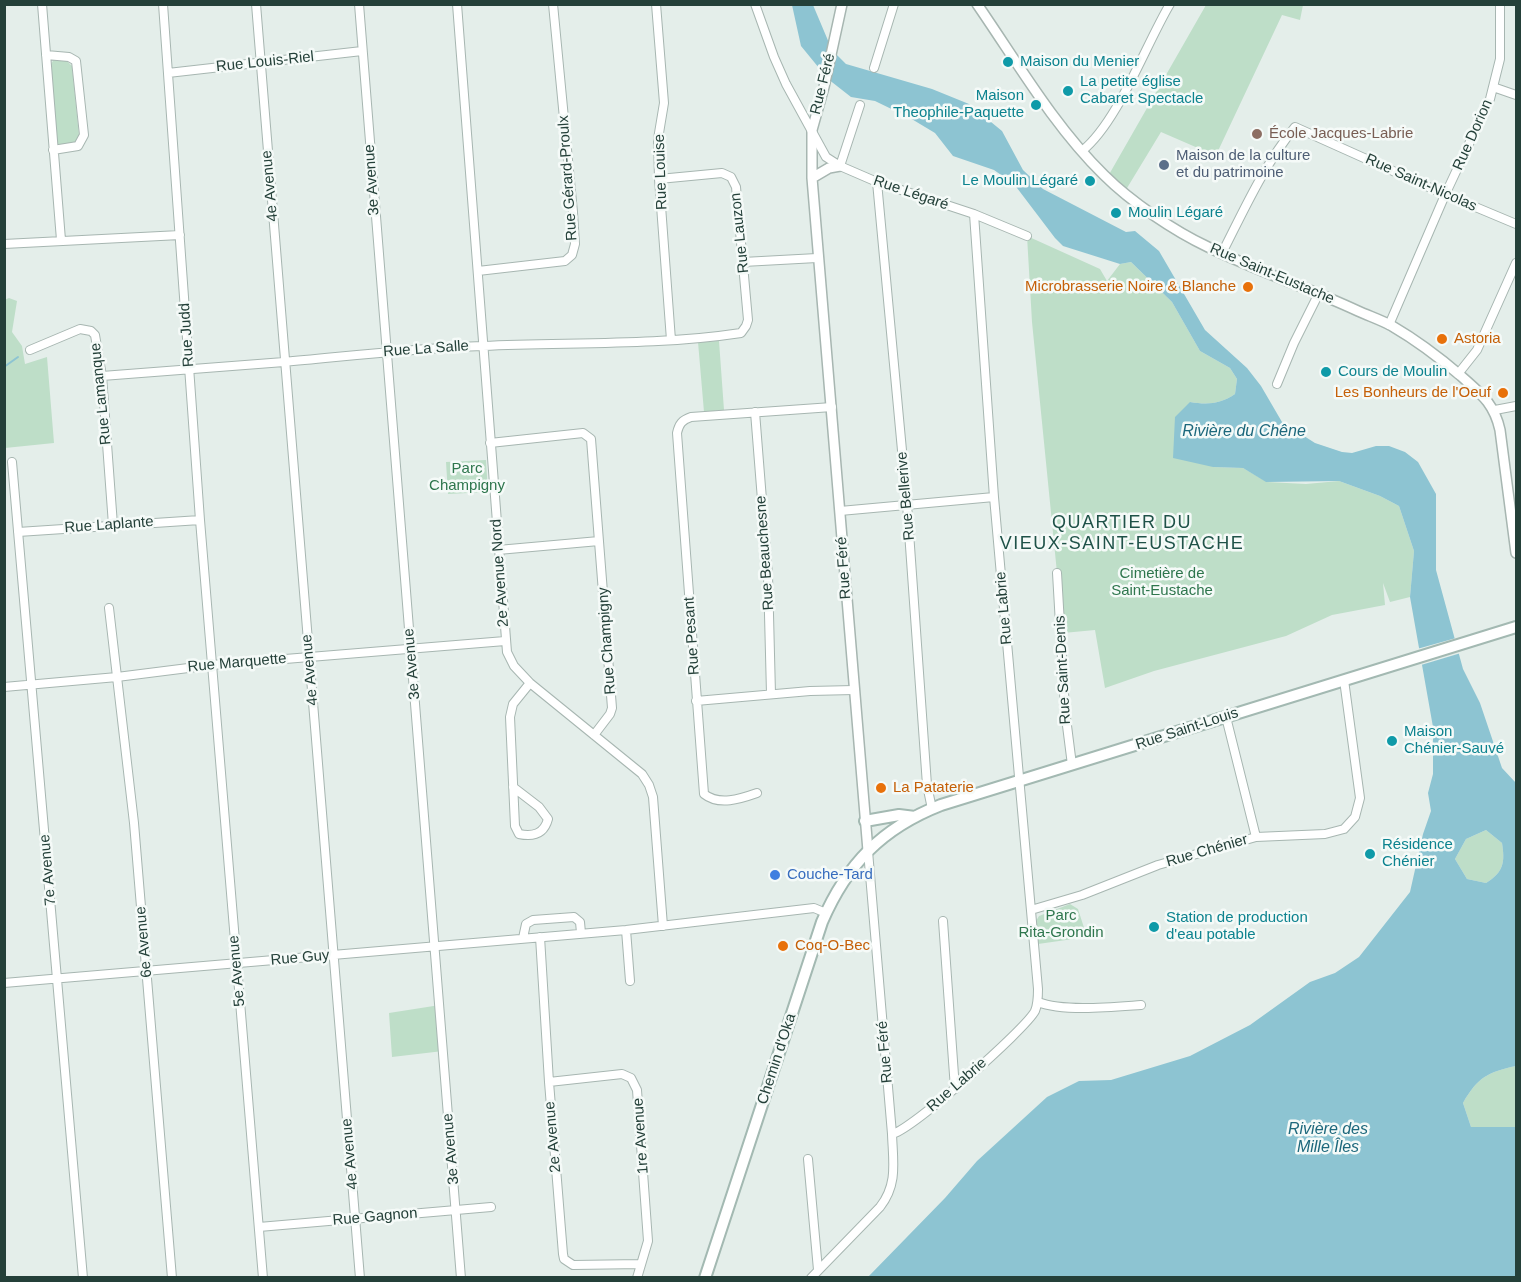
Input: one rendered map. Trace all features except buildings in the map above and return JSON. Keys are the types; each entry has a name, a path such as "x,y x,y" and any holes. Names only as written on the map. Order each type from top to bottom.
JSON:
{"main road":[{"name":"Rue Saint-Louis","path":"868,851 896,828 932,809 1516,627"},
{"path":"865,821 899,815 915,817"},
{"name":"Chemin d'Oka","path":"705,1278 826,913 844,878 868,851"}],"street":[{"path":"42,4 61,240"},
{"name":"Rue Judd","path":"163,4 212,665"},
{"name":"4e Avenue","path":"256,4 360,1278"},
{"name":"3e Avenue","path":"359,4 461,1278"},
{"name":"2e Avenue Nord","path":"457,4 507,652 514,666 530,683 642,774 649,785 653,797 663,926"},
{"name":"Rue Gérard-Proulx","path":"478,271 565,261 572,255 573,212 553,4"},
{"name":"Rue Louise","path":"656,4 664,103 658,138 659,179 670,340"},
{"name":"Rue Légaré","path":"755,4 774,57 826,157 840,166 878,182 974,214 1027,236"},
{"name":"Rue Féré","path":"811,1278 880,1208 888,1196 893,1177 892,1134 812,178 812,130 842,4"},
{"path":"874,68 894,4"},
{"name":"Rue Saint-Eustache","path":"977,4 1082,151 1105,177 1129,196 1173,228 1222,253 1389,324 1458,374 1495,410"},
{"path":"1082,151 1090,145 1104,126 1170,4"},
{"name":"Rue Dorion","path":"1389,324 1493,87 1501,54 1500,4"},
{"name":"Rue Louis-Riel","path":"168,73 362,51"},
{"path":"46,55 69,57 76,61 84,135 78,146 53,150"},
{"path":"1493,87 1516,94"},
{"path":"812,178 829,168 840,166 860,105"},
{"name":"Rue Saint-Nicolas","path":"1222,253 1260,179 1281,144 1295,127 1445,195 1516,224"},
{"name":"Rue Lauzon","path":"659,179 722,173 731,177 736,187 747,327"},
{"name":"Rue Bellerive","path":"878,182 907,504 927,785 932,809"},
{"name":"Rue Labrie","path":"892,1134 910,1125 955,1089 1030,1018 1038,1002 994,497 974,214"},
{"path":"4,244 180,235"},
{"path":"743,262 817,258"},
{"path":"1458,374 1477,350 1516,263"},
{"path":"1277,384 1319,293"},
{"name":"Rue La Salle","path":"102,376 285,362 385,351 484,345 579,345 709,338 741,333 747,327"},
{"name":"Rue Lamanque","path":"30,350 40,349 81,329 91,331 95,335 102,376 113,525"},
{"path":"1516,405 1495,410 1514,506 1516,553"},
{"path":"755,412 832,406"},
{"name":"Rue Pesant","path":"755,412 691,417 681,422 677,433 704,794 711,800 737,800 757,793"},
{"name":"Rue Beauchesne","path":"755,412 768,575 771,694"},
{"name":"Rue Champigny","path":"490,443 577,434 587,435 593,446 612,708 594,735"},
{"name":"7e Avenue","path":"12,462 83,1278"},
{"path":"840,511 994,497"},
{"name":"Rue Laplante","path":"18,532 200,520"},
{"path":"498,550 599,541"},
{"name":"Rue Saint-Denis","path":"1057,573 1065,710 1072,765"},
{"name":"6e Avenue","path":"109,608 134,823 172,1278"},
{"name":"Rue Marquette","path":"4,687 117,677 212,665 505,640"},
{"name":"5e Avenue","path":"212,665 263,1278"},
{"name":"Rue Chénier","path":"1031,910 1082,895 1158,865 1256,837 1326,834 1344,829 1355,817 1360,798 1344,680"},
{"path":"513,787 539,807 548,819 546,827 540,832 528,836 519,834 515,826 513,787 510,717 513,704 530,683"},
{"path":"696,701 854,690"},
{"path":"1226,717 1256,837"},
{"name":"Rue Guy","path":"4,983 626,930 814,908 826,913"},
{"path":"523,938 526,924 533,920 574,917 580,922 581,933"},
{"path":"943,921 955,1089"},
{"path":"626,930 630,981"},
{"name":"2e Avenue","path":"540,937 549,1082 564,1259 573,1265 641,1264"},
{"path":"1038,1002 1045,1005 1081,1007 1141,1005"},
{"name":"1re Avenue","path":"549,1082 622,1074 631,1078 637,1090 648,1241 637,1278"},
{"path":"808,1158 818,1270"},
{"name":"Rue Gagnon","path":"259,1227 491,1207"}],"green space":[{"path":"1206,5 1303,5 1300,20 1282,15 1218,151 1214,155 1161,132 1124,193 1107,178"},
{"path":"54,59 65,59 72,66 79,135 75,143 57,145 55,140 50,66"},
{"name":"Cimetière de Saint-Eustache","path":"1027,236 1100,269 1107,281 1120,264 1131,262 1172,302 1200,351 1230,368 1237,379 1235,394 1214,403 1190,402 1213,467 1243,468 1267,482 1306,484 1339,481 1380,496 1399,506 1414,551 1410,597 1390,602 1383,583 1385,605 1332,615 1286,636 1154,671 1105,688 1095,630 1063,633 1032,322"},
{"path":"9,298 17,301 12,332 22,346 25,364 47,357 54,443 5,448 4,300"},
{"path":"719,341 724,410 704,412 698,342"},
{"name":"Parc Champigny","path":"486,460 488,492 448,494 446,462"},
{"path":"1486,830 1502,843 1503,856 1500,871 1486,883 1467,879 1455,859 1466,839"},
{"name":"Parc Rita-Grondin","path":"1070,904 1078,909 1087,937 1038,944 1036,921 1039,916"},
{"path":"440,1005 443,1051 392,1057 389,1013"},
{"path":"1516,1066 1516,1127 1471,1127 1463,1103 1468,1094 1479,1081 1491,1073"}],"water":[{"name":"Rivière des Mille Îles","path":"792,5 813,5 832,50 846,64 932,89 969,104 1002,131 1023,170 1043,189 1126,232 1135,231 1159,251 1205,330 1247,368 1261,386 1282,422 1315,443 1342,452 1352,453 1376,446 1389,446 1405,452 1418,462 1436,494 1436,570 1463,669 1480,703 1502,768 1516,783 1516,1066 1491,1073 1479,1081 1463,1103 1471,1127 1516,1127 1516,1277 868,1277 945,1198 977,1161 1047,1097 1079,1081 1111,1080 1190,1056 1250,1025 1310,982 1335,973 1359,957 1410,892 1423,834 1431,811 1428,793 1433,774 1433,727 1410,597 1414,551 1399,506 1380,496 1339,481 1266,482 1243,468 1213,467 1173,458 1175,417 1190,402 1214,403 1235,394 1237,379 1230,368 1200,351 1172,302 1131,262 1120,264 1063,246 1014,184 994,170 953,156 935,133 910,118 875,101 851,97 828,79 801,46","holes":["1486,830 1502,843 1503,861 1497,875 1486,883 1467,879 1455,859 1466,839"]}],"pier":[{"path":"1456,638 1461,653 1421,665 1417,649"}],"waterway":[{"path":"4,367 18,357"}],"place":[{"name":"Maison du Menier","path":"1008,62"},
{"name":"La petite église Cabaret Spectacle","path":"1068,91"},
{"name":"Maison Theophile-Paquette","path":"1036,105"},
{"name":"École Jacques-Labrie","path":"1257,134"},
{"name":"Maison de la culture et du patrimoine","path":"1164,165"},
{"name":"Le Moulin Légaré","path":"1090,181"},
{"name":"Moulin Légaré","path":"1116,213"},
{"name":"Microbrasserie Noire & Blanche","path":"1248,287"},
{"name":"Astoria","path":"1442,339"},
{"name":"Cours de Moulin","path":"1326,372"},
{"name":"Les Bonheurs de l'Oeuf","path":"1503,393"},
{"name":"Maison Chénier-Sauvé","path":"1392,741"},
{"name":"La Pataterie","path":"881,788"},
{"name":"Résidence Chénier","path":"1370,854"},
{"name":"Couche-Tard","path":"775,875"},
{"name":"Station de production d'eau potable","path":"1154,927"},
{"name":"Coq-O-Bec","path":"783,946"}],"district":[{"name":"QUARTIER DU VIEUX-SAINT-EUSTACHE","path":"1122,533"}],"water label":[{"name":"Rivière du Chêne","path":"1244,432"}]}
